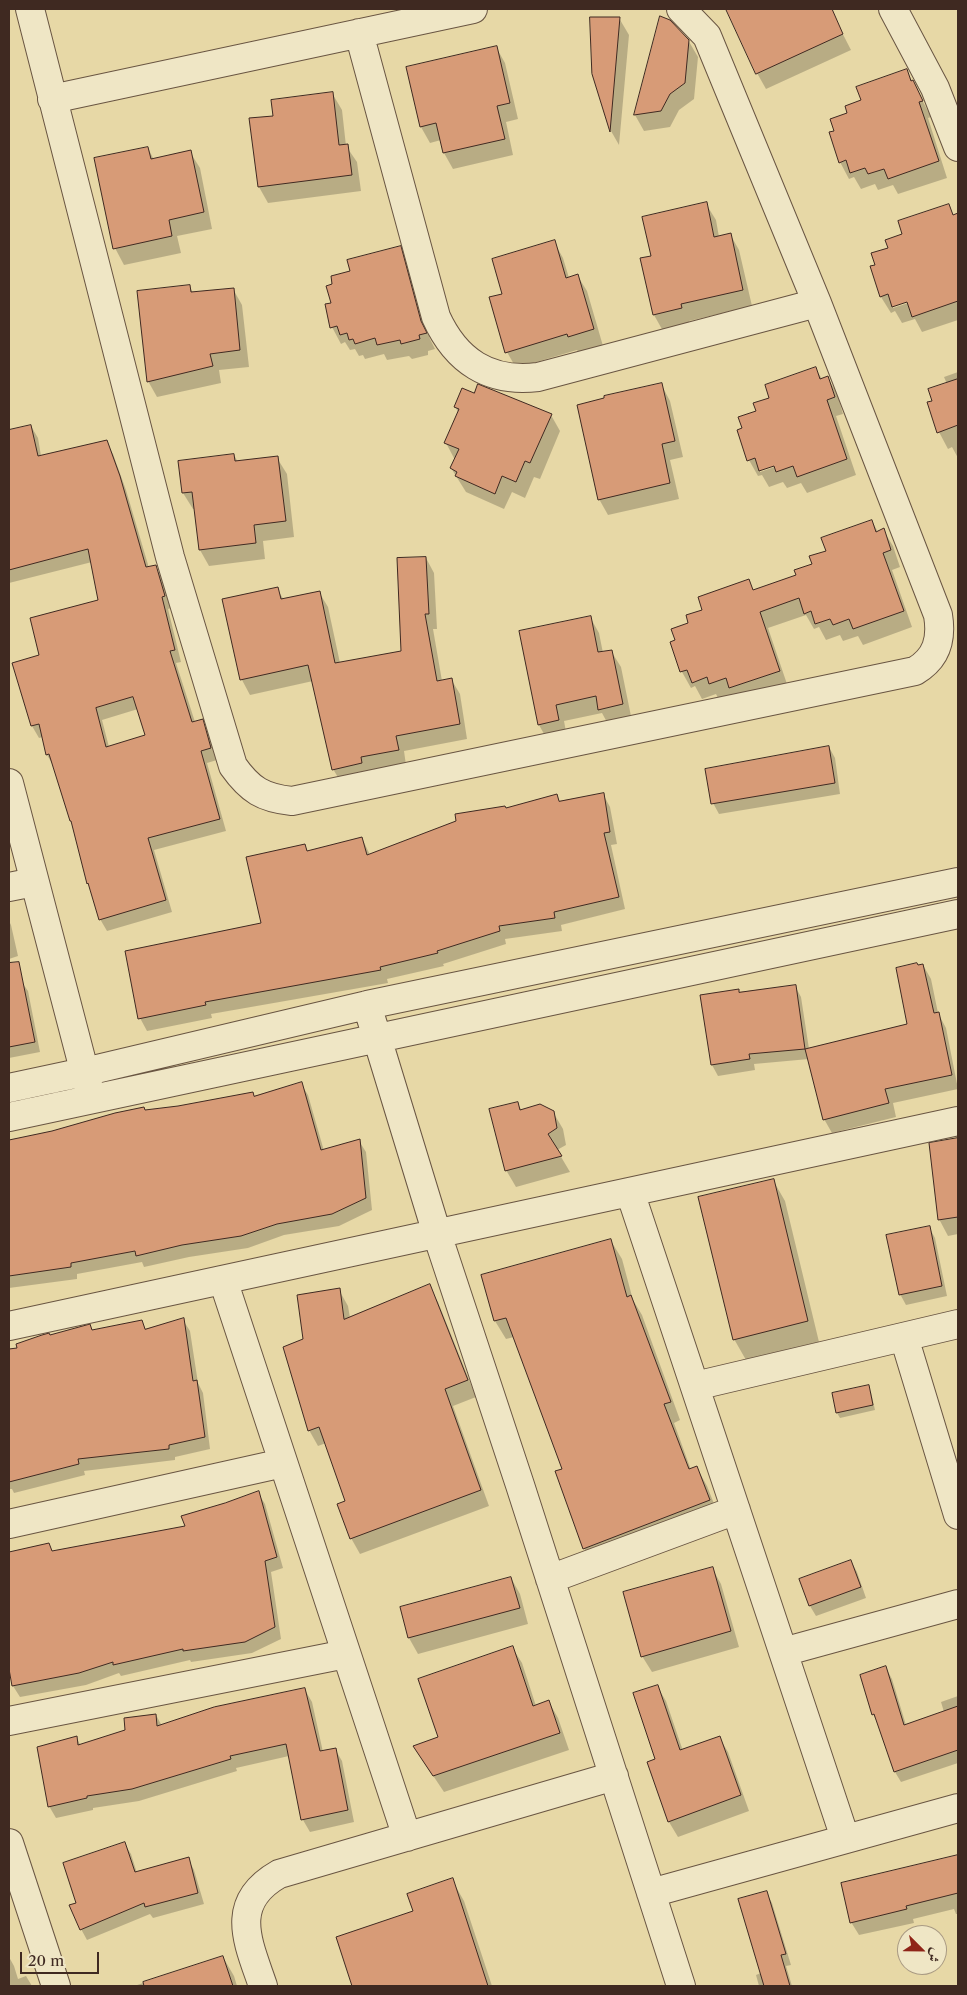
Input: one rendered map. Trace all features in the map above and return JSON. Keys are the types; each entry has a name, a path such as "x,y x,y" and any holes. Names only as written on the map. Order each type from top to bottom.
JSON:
{"street":[{"path":"30,9 170,557 233,766 243,780 257,792 274,799 292,801 915,671 924,666 931,658 940,640 941,630 938,615 818,304 707,36 682,9"},
{"path":"52,99 473,9"},
{"path":"893,9 935,88 958,147"},
{"path":"359,33 436,317 452,346 478,367 507,377 523,378 538,376 818,304"},
{"path":"9,783 22,885 84,1072 91,1099"},
{"path":"9,1088 367,1005 958,882"},
{"path":"9,1117 958,914"},
{"path":"367,1005 437,1234 681,1986"},
{"path":"9,1326 958,1121"},
{"path":"630,1192 844,1838"},
{"path":"223,1280 407,1837"},
{"path":"695,1386 958,1324"},
{"path":"904,1337 958,1515"},
{"path":"9,1524 283,1464"},
{"path":"550,1579 736,1510"},
{"path":"783,1652 958,1604"},
{"path":"9,1721 346,1654"},
{"path":"263,1986 248,1941 245,1925 250,1902 264,1882 279,1874 614,1776"},
{"path":"651,1893 844,1838 958,1808"},
{"path":"9,1843 56,1986"}],"building":[{"path":"726,9 832,9 843,34 756,74"},
{"path":"660,16 670,20 689,40 685,83 670,94 661,111 634,115"},
{"path":"590,17 620,17 610,132 592,74"},
{"path":"497,46 510,103 497,106 505,139 443,153 436,123 420,127 406,67"},
{"path":"907,69 911,81 913,80 923,101 919,102 939,161 888,179 884,169 868,174 865,168 850,173 846,160 839,163 829,132 834,131 830,119 847,113 845,106 861,100 856,87"},
{"path":"333,92 339,145 348,144 352,175 258,187 249,118 273,116 271,100"},
{"path":"148,147 151,159 191,150 204,212 169,220 172,236 113,249 94,158"},
{"path":"707,202 714,237 731,233 743,290 681,304 682,308 653,315 640,258 651,256 642,217"},
{"path":"949,204 953,215 958,213 958,301 912,317 907,302 892,307 888,294 880,297 870,266 875,265 871,253 888,248 885,240 902,234 898,221"},
{"path":"555,240 566,278 578,274 594,329 568,337 567,334 505,353 489,297 502,294 492,259"},
{"path":"401,246 421,321 427,333 419,335 420,339 401,344 400,340 377,345 375,338 355,344 353,339 349,340 347,333 340,335 337,326 330,328 325,304 331,303 326,286 332,284 331,276 350,271 347,260"},
{"path":"190,285 191,292 234,288 240,350 210,354 213,366 147,382 137,291"},
{"path":"816,367 820,379 828,376 835,397 827,400 847,459 797,477 793,466 776,472 774,466 759,471 755,458 747,461 737,430 742,428 738,417 756,411 753,403 769,398 765,385"},
{"path":"958,379 958,425 937,433 927,402 932,401 928,389"},
{"path":"662,383 675,441 662,444 670,483 598,500 577,405 604,398 604,396"},
{"path":"478,384 552,414 530,463 525,461 516,482 502,476 495,494 455,476 457,472 450,468 459,449 444,443 459,409 454,407 462,388 474,393"},
{"path":"31,425 38,456 107,440 120,476 146,567 156,565 165,596 162,597 175,650 170,651 192,722 203,719 211,748 201,751 220,819 148,838 166,900 99,920 87,884 71,821 49,754 46,755 39,724 31,726 12,663 39,655 30,618 98,600 88,549 9,570 9,430","holes":["133,697 145,735 106,747 96,708"]},
{"path":"234,454 235,461 278,456 286,521 254,525 256,543 199,550 192,492 182,493 178,461"},
{"path":"872,520 876,532 884,528 891,550 883,553 904,611 853,629 849,619 833,625 830,619 815,624 811,611 804,614 799,598 760,612 780,671 729,688 726,678 709,684 707,677 692,683 687,670 680,672 670,642 675,640 671,629 688,623 686,615 702,610 698,597 749,579 753,590 796,575 794,570 812,564 809,556 826,551 821,538"},
{"path":"426,557 429,614 425,614 437,681 452,678 460,724 396,736 399,750 361,757 362,763 332,770 308,665 240,680 222,599 278,587 281,599 320,591 335,663 401,651 397,558"},
{"path":"591,616 598,652 612,650 623,704 598,710 596,696 556,705 559,720 538,725 519,631"},
{"path":"829,746 835,783 711,804 705,769"},
{"path":"604,793 610,832 604,833 619,897 554,912 555,918 499,926 500,931 437,951 438,953 380,967 381,970 205,1002 206,1005 138,1019 125,951 261,923 246,857 305,844 307,851 362,837 367,855 456,821 455,814 505,806 506,808 557,794 559,801"},
{"path":"19,962 35,1042 9,1047 9,963"},
{"path":"917,963 918,965 923,964 934,1013 939,1012 952,1075 885,1089 889,1103 823,1120 805,1049 907,1024 896,968"},
{"path":"796,985 805,1049 749,1054 750,1059 711,1065 700,995 739,989 739,992"},
{"path":"302,1082 321,1150 360,1139 366,1198 332,1214 277,1224 241,1236 182,1245 136,1256 135,1251 71,1263 71,1267 9,1276 9,1140 144,1107 145,1110 178,1106 253,1092 254,1096"},
{"path":"518,1102 520,1110 540,1104 554,1111 557,1128 548,1134 562,1156 505,1171 489,1109"},
{"path":"958,1138 958,1217 938,1220 929,1143"},
{"path":"774,1179 808,1321 733,1340 698,1197"},
{"path":"930,1226 942,1286 899,1295 886,1235"},
{"path":"611,1239 627,1297 631,1295 671,1402 664,1404 689,1469 697,1466 710,1500 583,1549 555,1471 562,1469 506,1318 494,1321 481,1275"},
{"path":"430,1284 468,1380 445,1389 481,1490 350,1539 337,1504 345,1501 319,1427 308,1431 283,1347 303,1339 297,1295 340,1288 344,1319"},
{"path":"184,1318 193,1381 197,1380 205,1437 169,1445 169,1449 78,1459 79,1464 9,1482 9,1349 17,1348 16,1344 42,1335 49,1333 50,1335 90,1324 92,1330 142,1320 145,1329"},
{"path":"869,1385 873,1405 836,1413 832,1393"},
{"path":"259,1491 277,1557 265,1561 275,1627 245,1642 183,1651 183,1649 113,1665 113,1662 79,1673 12,1686 9,1669 9,1552 49,1543 52,1551 185,1526 181,1516"},
{"path":"851,1560 861,1587 809,1606 799,1579"},
{"path":"713,1567 731,1631 641,1657 623,1592"},
{"path":"511,1577 520,1608 408,1638 400,1607"},
{"path":"513,1646 533,1706 549,1700 560,1733 433,1776 413,1746 438,1737 418,1679"},
{"path":"886,1666 904,1725 958,1706 958,1750 894,1772 874,1714 872,1715 860,1675"},
{"path":"658,1685 680,1750 720,1736 741,1795 668,1822 647,1762 655,1759 633,1693"},
{"path":"305,1688 320,1751 336,1748 348,1810 301,1820 286,1744 230,1756 231,1759 132,1789 87,1796 87,1798 48,1807 37,1747 77,1736 78,1745 125,1730 124,1718 156,1714 157,1726 214,1707"},
{"path":"125,1842 135,1872 189,1857 198,1893 145,1907 144,1903 80,1930 69,1905 76,1903 63,1863"},
{"path":"958,1855 958,1893 906,1906 907,1909 850,1923 841,1883"},
{"path":"453,1878 488,1986 352,1986 336,1937 413,1911 407,1894"},
{"path":"767,1891 786,1954 781,1955 790,1986 764,1986 738,1899"},
{"path":"223,1956 233,1986 144,1986 143,1982"}]}
